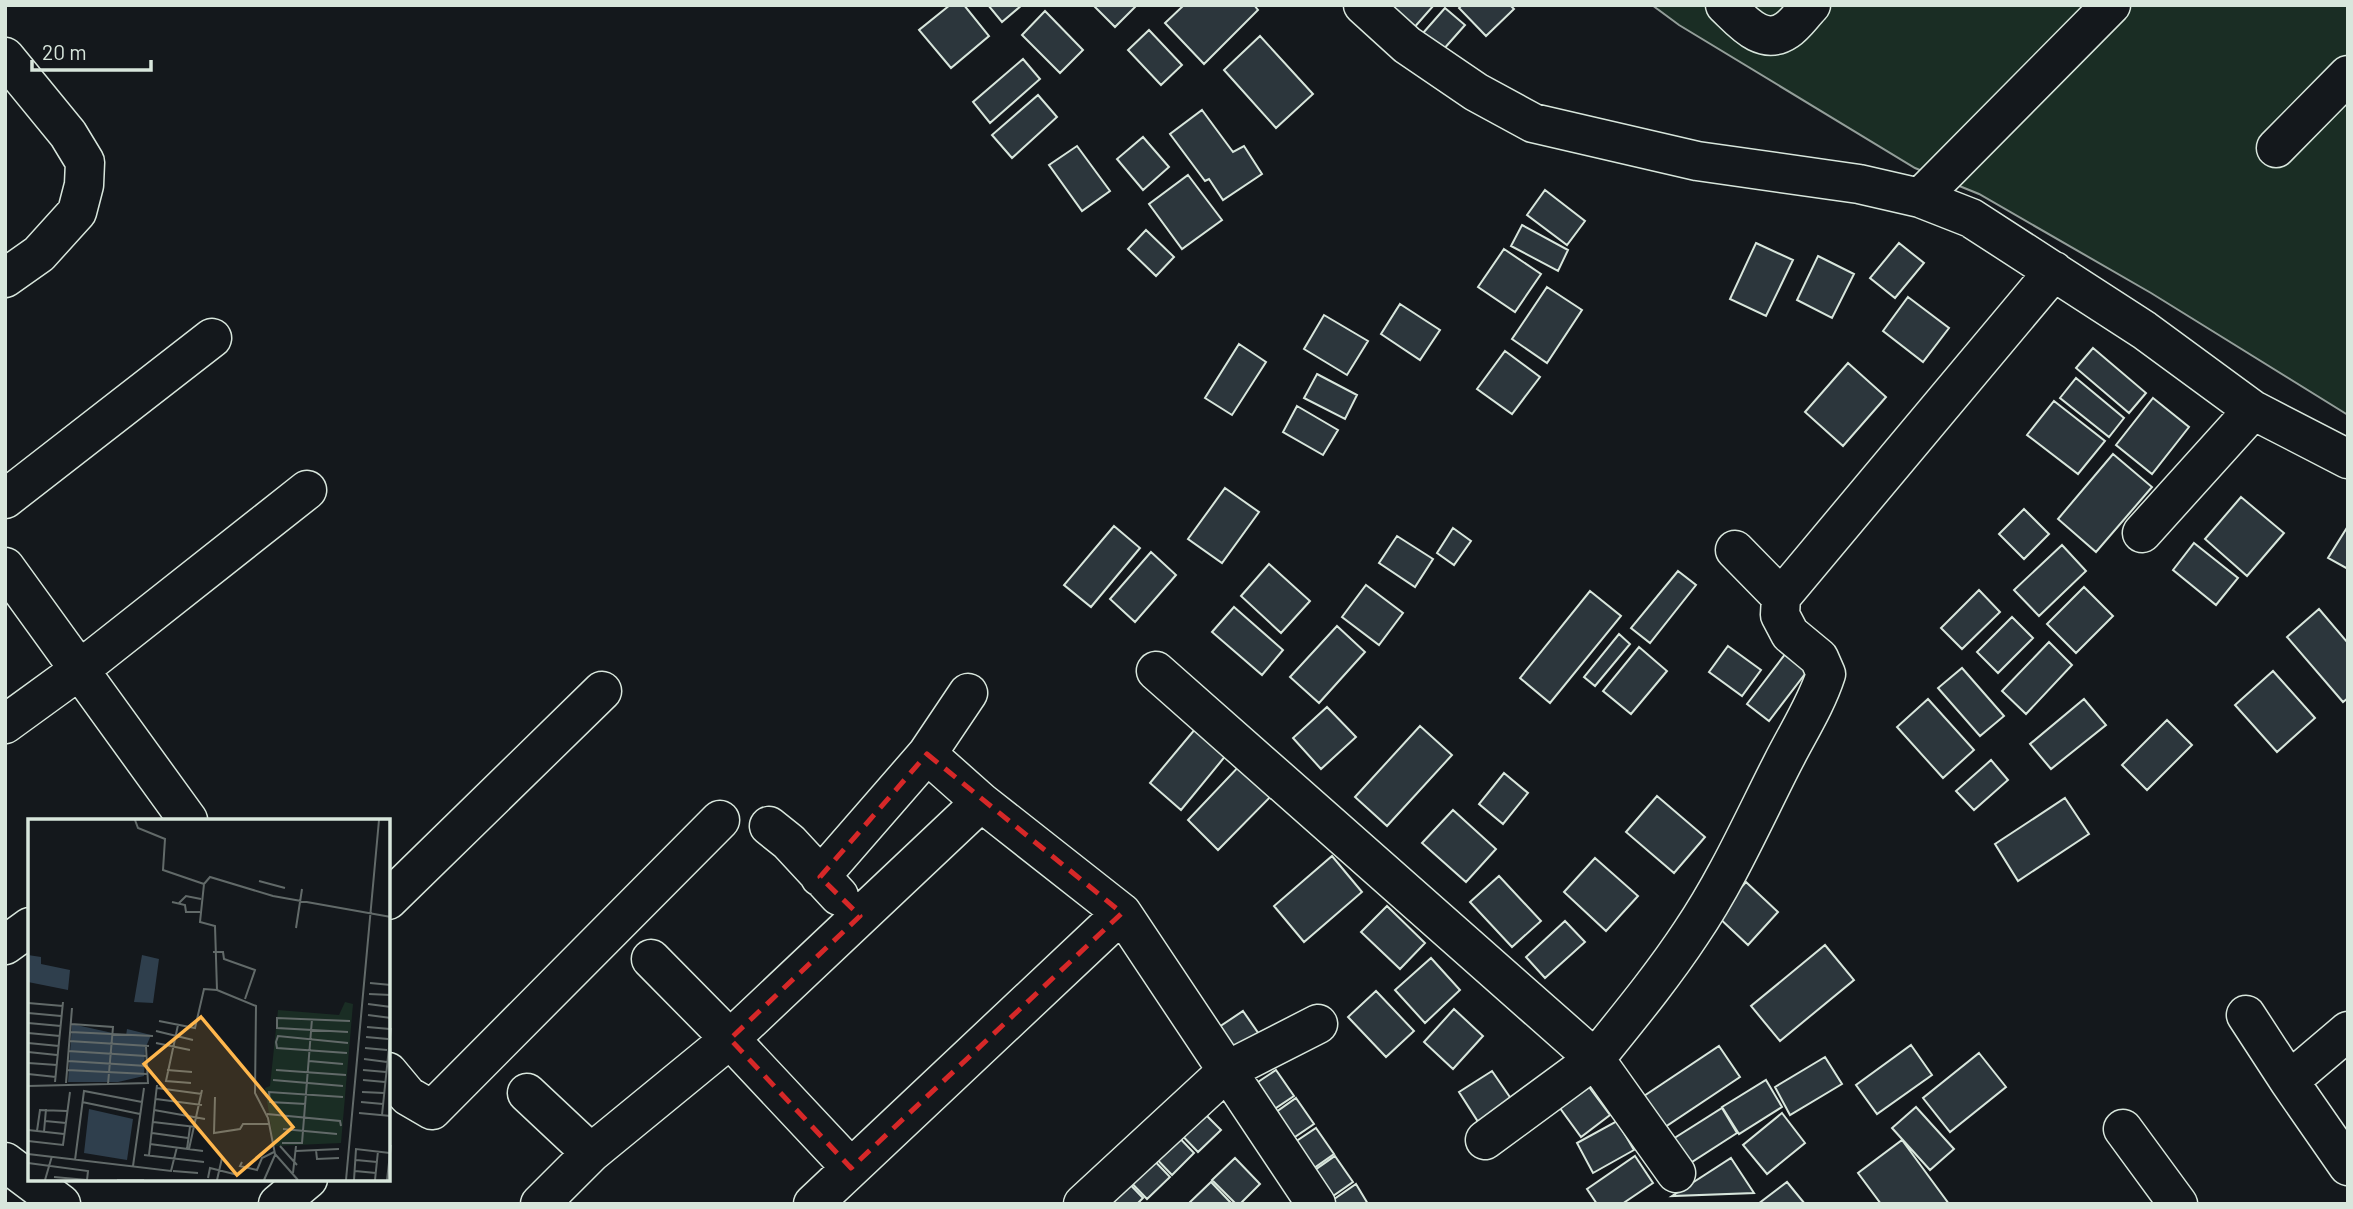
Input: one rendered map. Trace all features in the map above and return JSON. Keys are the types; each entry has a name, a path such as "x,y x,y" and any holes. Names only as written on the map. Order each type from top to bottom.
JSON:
{"street":[{"path":"1363,5 1407,45 1476,92 1533,122 1697,161 1859,184 1920,198 1971,218 2144,330 2253,410 2348,459"},
{"path":"1726,5 1751,30 1767,36 1786,31 1811,5"},
{"path":"1920,198 2111,5"},
{"path":"5,58 68,134 85,162 84,185 78,212 39,254 5,278"},
{"path":"2276,148 2348,75"},
{"path":"1485,1140 1595,1059 1692,932 1731,866 1821,691 1826,674 1819,658 1790,634 1780,615 1781,597 2054,271"},
{"path":"5,499 212,338"},
{"path":"2142,533 2253,410"},
{"path":"5,724 78,671 307,489"},
{"path":"1735,550 1781,597"},
{"path":"5,567 179,817"},
{"path":"1156,671 1595,1059 1676,1173"},
{"path":"390,898 603,691"},
{"path":"820,877 927,754 968,693"},
{"path":"927,754 981,802 1122,913 1316,1204"},
{"path":"540,1204 591,1153 730,1039 981,802"},
{"path":"395,1094 432,1110 720,820"},
{"path":"769,826 789,842 860,916"},
{"path":"813,1204 1122,913"},
{"path":"5,945 28,928"},
{"path":"650,959 730,1039 851,1168"},
{"path":"2246,1015 2348,1166"},
{"path":"1083,1204 1228,1070 1318,1024"},
{"path":"2289,1081 2348,1031"},
{"path":"527,1093 591,1153"},
{"path":"2123,1129 2178,1204"},
{"path":"5,1162 46,1199"},
{"path":"278,1204 306,1181"}],"highlighted area":[{"path":"927,754 1122,913 851,1168 730,1039 860,916 820,877"}],"green space":[{"path":"1652,5 2348,5 2348,415 2151,293 1979,194 1915,168 1679,25"}],"building":[{"path":"950,5 964,5 989,36 951,68 919,30"},
{"path":"988,5 1022,5 1002,22"},
{"path":"1093,5 1137,5 1115,27"},
{"path":"1184,5 1254,5 1258,10 1204,64 1165,23"},
{"path":"1385,5 1434,5 1412,30"},
{"path":"1462,5 1510,5 1514,9 1486,36 1459,8"},
{"path":"1445,8 1465,25 1435,59 1416,41"},
{"path":"1045,11 1083,50 1060,73 1022,35"},
{"path":"1149,30 1182,65 1161,85 1128,50"},
{"path":"1260,36 1313,94 1276,128 1224,70"},
{"path":"1023,59 1040,79 990,123 973,102"},
{"path":"1038,95 1057,117 1012,158 992,135"},
{"path":"1202,110 1233,152 1244,146 1262,174 1223,200 1209,179 1205,181 1170,134"},
{"path":"1143,137 1169,167 1143,190 1117,159"},
{"path":"1077,146 1110,191 1082,211 1049,165"},
{"path":"1188,175 1222,220 1182,249 1149,204"},
{"path":"1545,190 1585,221 1567,245 1527,215"},
{"path":"1522,225 1568,250 1558,271 1511,246"},
{"path":"1146,230 1174,257 1156,276 1128,249"},
{"path":"1756,243 1793,260 1766,316 1730,299"},
{"path":"1899,243 1924,263 1895,298 1870,278"},
{"path":"1504,249 1541,274 1515,312 1478,287"},
{"path":"1818,256 1854,274 1832,318 1797,300"},
{"path":"1547,287 1582,310 1547,363 1512,339"},
{"path":"1908,297 1949,328 1923,362 1883,331"},
{"path":"1400,304 1440,330 1420,360 1381,334"},
{"path":"1324,315 1368,341 1347,375 1304,349"},
{"path":"1239,344 1266,362 1232,415 1205,398"},
{"path":"2093,348 2146,393 2129,413 2076,368"},
{"path":"1505,351 1540,377 1512,414 1477,389"},
{"path":"1848,363 1886,397 1843,446 1805,412"},
{"path":"1317,374 1357,395 1345,419 1304,398"},
{"path":"2076,378 2124,418 2109,437 2060,398"},
{"path":"2153,398 2189,427 2152,474 2116,445"},
{"path":"2054,401 2105,441 2078,474 2027,435"},
{"path":"1297,406 1338,430 1323,455 1283,432"},
{"path":"2113,454 2152,487 2096,552 2058,519"},
{"path":"1225,488 1259,512 1222,563 1188,539"},
{"path":"2241,497 2284,533 2247,576 2205,539"},
{"path":"2024,509 2049,534 2024,559 1999,534"},
{"path":"1114,526 1140,548 1091,607 1064,585"},
{"path":"2348,526 2348,569 2328,558"},
{"path":"1453,528 1471,541 1454,565 1437,553"},
{"path":"1397,536 1433,559 1415,587 1379,563"},
{"path":"2194,543 2238,578 2216,605 2173,570"},
{"path":"2062,545 2086,571 2039,616 2014,590"},
{"path":"1151,552 1176,575 1135,622 1110,599"},
{"path":"1269,564 1310,601 1281,633 1241,596"},
{"path":"1678,571 1696,585 1650,643 1631,628"},
{"path":"1366,585 1403,613 1379,645 1342,617"},
{"path":"2084,587 2113,616 2076,653 2047,624"},
{"path":"1979,590 2000,612 1962,649 1941,628"},
{"path":"1590,591 1621,616 1550,703 1520,678"},
{"path":"1234,607 1283,650 1262,675 1212,632"},
{"path":"2319,609 2348,643 2348,698 2343,702 2287,637"},
{"path":"2012,617 2033,638 1998,673 1977,652"},
{"path":"1337,626 1365,652 1319,703 1290,677"},
{"path":"1619,634 1630,644 1595,686 1584,677"},
{"path":"2049,642 2072,665 2026,714 2002,691"},
{"path":"1728,646 1761,670 1742,696 1709,672"},
{"path":"1639,647 1667,671 1631,714 1603,691"},
{"path":"1786,653 1808,670 1769,721 1747,704"},
{"path":"1962,668 2004,716 1980,736 1938,688"},
{"path":"2273,671 2315,718 2277,752 2235,705"},
{"path":"1928,699 1974,750 1943,778 1897,727"},
{"path":"2084,699 2106,725 2051,769 2030,744"},
{"path":"1327,707 1356,737 1321,769 1293,738"},
{"path":"2167,720 2192,745 2147,790 2122,765"},
{"path":"1420,726 1452,755 1387,826 1355,797"},
{"path":"1196,728 1227,754 1181,810 1150,783"},
{"path":"1991,760 2008,780 1974,810 1956,791"},
{"path":"1244,761 1275,792 1218,850 1188,820"},
{"path":"1504,773 1528,793 1503,824 1479,804"},
{"path":"1657,796 1705,837 1674,873 1626,832"},
{"path":"2065,798 2089,834 2018,881 1995,844"},
{"path":"1453,810 1496,849 1466,882 1422,843"},
{"path":"1332,856 1362,892 1304,942 1274,906"},
{"path":"1595,858 1638,896 1606,931 1564,892"},
{"path":"1499,876 1541,921 1512,947 1470,902"},
{"path":"1746,882 1778,912 1748,945 1716,915"},
{"path":"1387,906 1425,943 1400,969 1361,932"},
{"path":"1565,921 1585,942 1545,978 1526,957"},
{"path":"1825,945 1854,980 1780,1041 1751,1006"},
{"path":"1431,958 1460,990 1425,1023 1395,990"},
{"path":"1376,991 1414,1031 1386,1057 1348,1017"},
{"path":"1454,1009 1483,1036 1453,1069 1424,1042"},
{"path":"1243,1011 1261,1037 1231,1057 1213,1031"},
{"path":"1911,1045 1932,1075 1877,1114 1856,1085"},
{"path":"1719,1046 1740,1077 1662,1129 1641,1098"},
{"path":"1979,1053 2006,1087 1950,1132 1923,1098"},
{"path":"1825,1057 1842,1084 1790,1115 1775,1087"},
{"path":"1276,1070 1294,1096 1264,1116 1246,1090"},
{"path":"1492,1071 1516,1106 1482,1128 1459,1092"},
{"path":"1766,1080 1782,1107 1739,1134 1722,1107"},
{"path":"1586,1083 1610,1115 1581,1137 1557,1104"},
{"path":"1296,1098 1314,1124 1283,1145 1266,1119"},
{"path":"1195,1104 1221,1130 1198,1152 1173,1126"},
{"path":"1916,1107 1954,1149 1930,1170 1892,1128"},
{"path":"1722,1108 1737,1133 1681,1169 1665,1144"},
{"path":"1782,1113 1805,1143 1767,1174 1743,1145"},
{"path":"1617,1121 1634,1150 1593,1173 1577,1143"},
{"path":"1169,1127 1194,1153 1172,1175 1147,1149"},
{"path":"1316,1128 1334,1154 1304,1175 1286,1148"},
{"path":"1902,1140 1949,1204 1881,1204 1858,1173"},
{"path":"1145,1151 1170,1177 1147,1199 1122,1173"},
{"path":"1335,1156 1353,1182 1323,1203 1305,1177"},
{"path":"1635,1156 1653,1183 1622,1204 1597,1204 1587,1189"},
{"path":"1235,1158 1260,1184 1240,1204 1236,1204 1212,1180"},
{"path":"1731,1158 1754,1193 1672,1196"},
{"path":"1118,1172 1143,1198 1137,1204 1105,1204"},
{"path":"1211,1182 1232,1204 1188,1204"},
{"path":"1787,1182 1805,1204 1758,1204"},
{"path":"1356,1184 1368,1204 1327,1204"}]}
